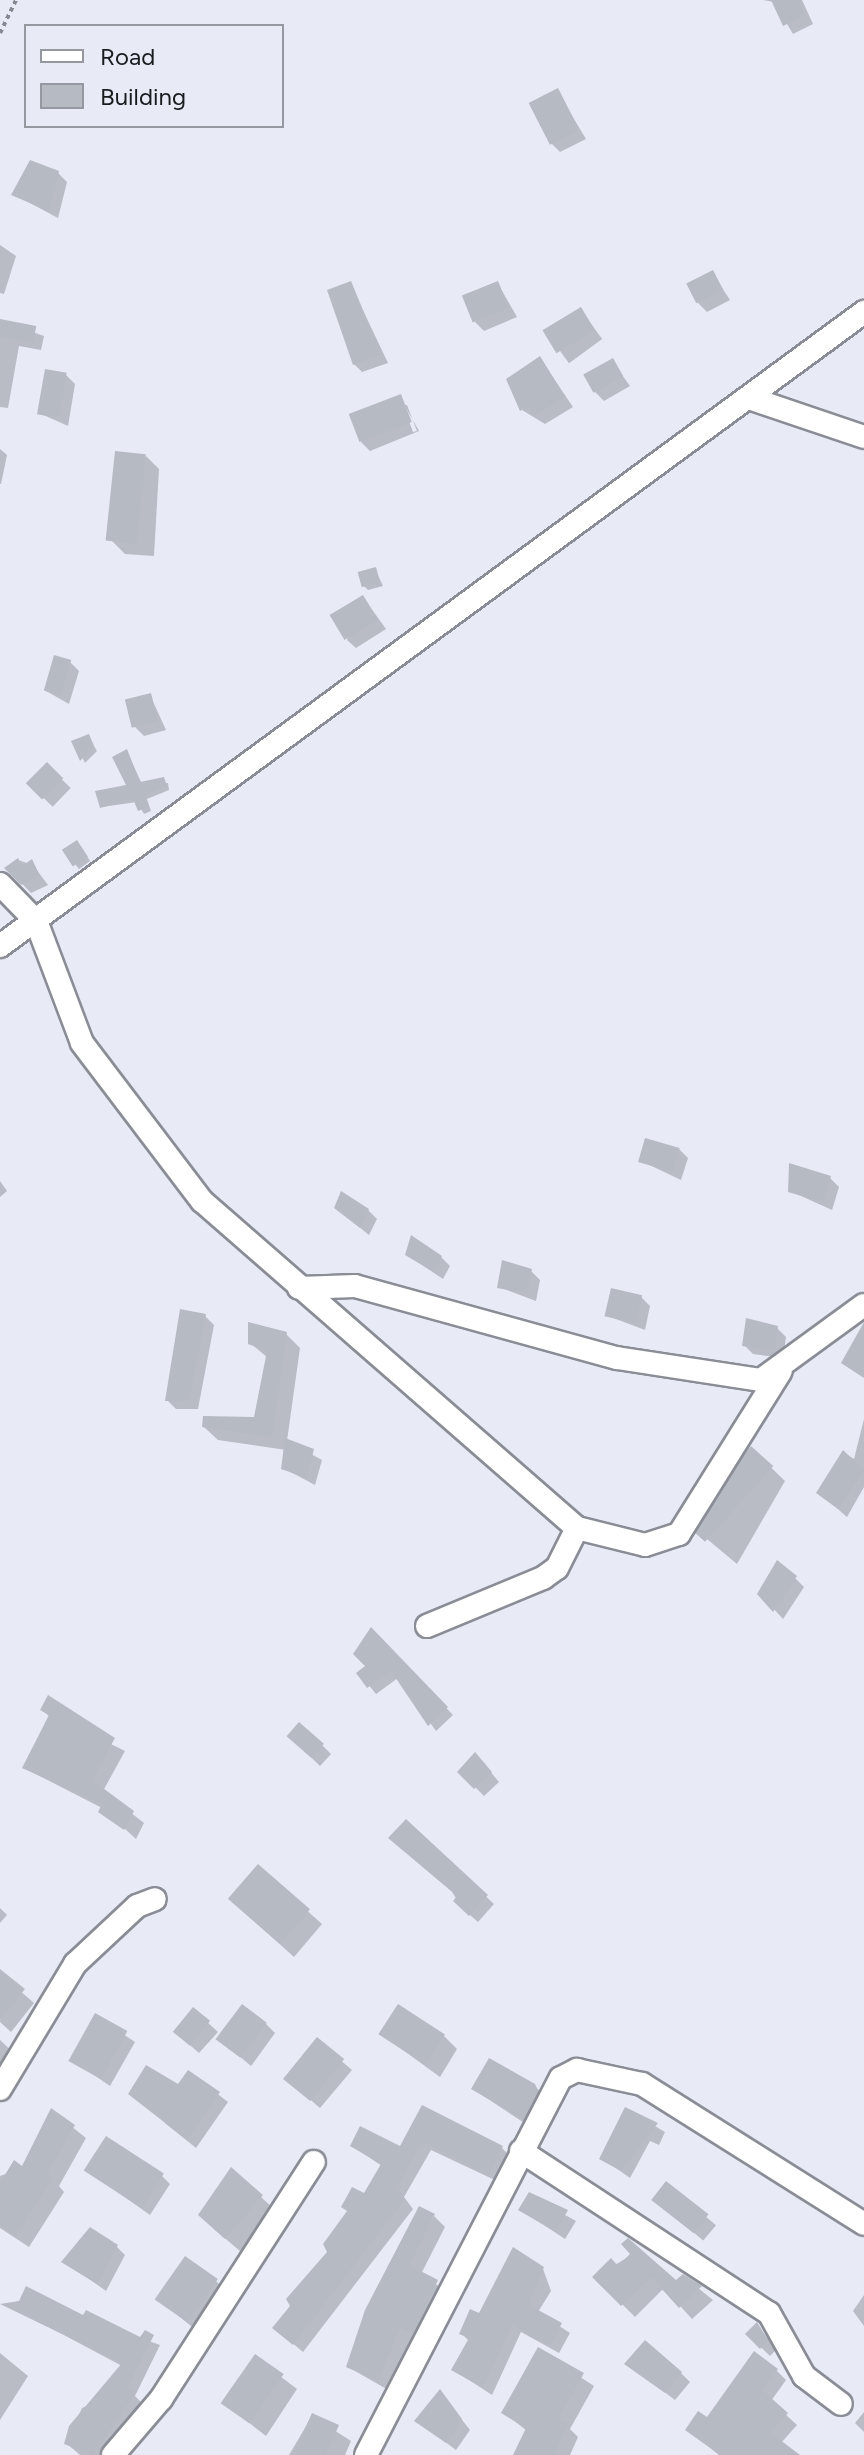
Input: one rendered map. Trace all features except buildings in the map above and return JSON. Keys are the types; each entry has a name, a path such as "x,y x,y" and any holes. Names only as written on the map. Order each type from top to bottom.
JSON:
{"street":[{"path":"0,946 752,399 864,312"},
{"path":"752,399 864,437"},
{"path":"0,884 36,921 82,1043 119,1099 202,1201 577,1528 645,1545 679,1534 781,1371 860,1312"},
{"path":"299,1288 355,1286 617,1358 711,1367 750,1379 781,1371"},
{"path":"427,1626 543,1578 557,1568 577,1528"},
{"path":"0,2089 75,1964 137,1906 155,1899"},
{"path":"366,2455 561,2078 598,2072 642,2084 864,2224"},
{"path":"521,2151 769,2313 804,2376 841,2404"},
{"path":"113,2455 161,2399 314,2162"}],"path":[{"path":"0,33 16,0"}]}
